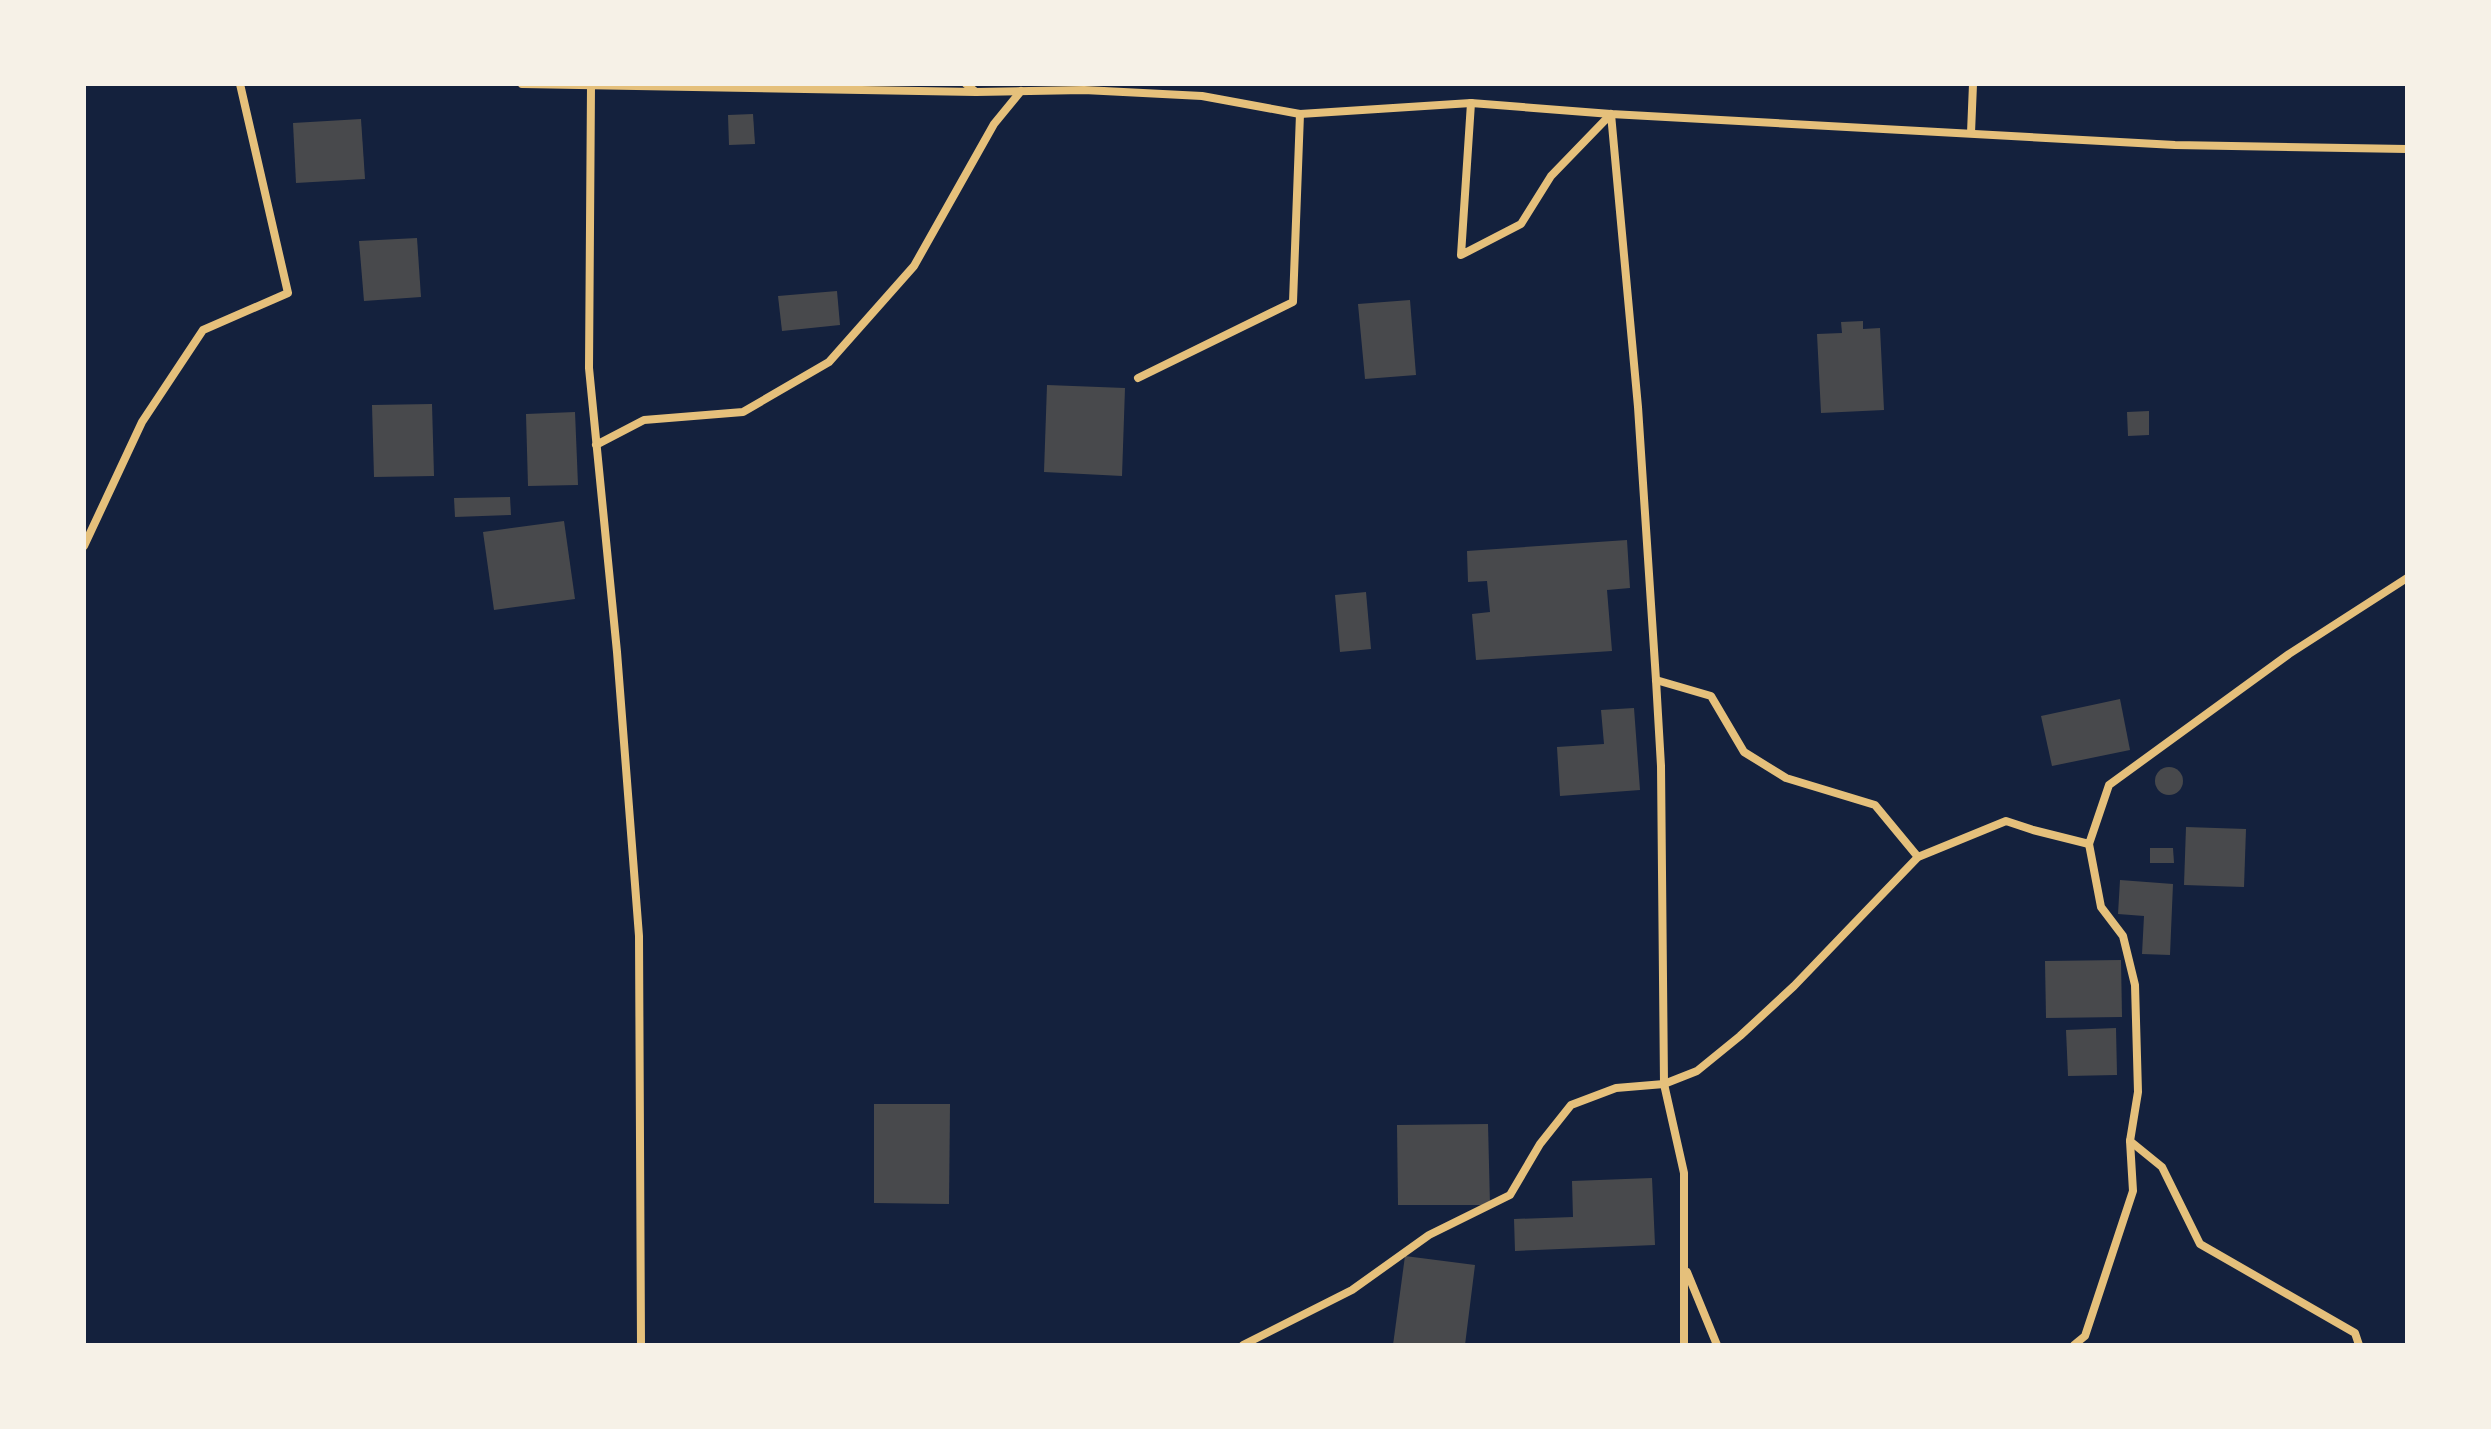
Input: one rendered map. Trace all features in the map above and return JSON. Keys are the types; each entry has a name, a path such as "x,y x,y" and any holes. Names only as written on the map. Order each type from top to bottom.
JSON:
{"street":[{"path":"84,546 142,422 203,330 288,293 240,84"},
{"path":"522,84 976,92 1084,90 1202,96 1300,114 1471,103 1611,114 2175,145 2407,149"},
{"path":"966,84 976,92"},
{"path":"1971,133 1973,84"},
{"path":"591,86 589,368 617,652 639,936 641,1345"},
{"path":"596,445 644,420 743,412 829,362 914,266 994,124 1021,91"},
{"path":"1471,103 1461,255 1521,224 1551,176 1611,114"},
{"path":"1138,378 1293,302 1300,114"},
{"path":"1611,114 1638,407 1656,680 1661,766 1664,1084 1684,1173 1684,1345"},
{"path":"2074,1345 2085,1336 2133,1191 2130,1141 2138,1092 2135,985 2123,936 2101,907 2089,844 2109,785 2289,654 2407,578"},
{"path":"1656,680 1711,696 1744,752 1786,778 1875,805 1918,857"},
{"path":"1243,1345 1352,1290 1429,1235 1510,1195 1540,1144 1571,1105 1616,1088 1664,1084 1697,1071 1794,986 1918,857 2006,821 2089,844"},
{"path":"2130,1141 2162,1167 2200,1244 2355,1333 2359,1345"},
{"path":"1685,1268 1717,1345"}],"building":[{"path":"753,114 755,144 729,145 728,115"},
{"path":"361,119 365,179 296,183 293,123"},
{"path":"417,238 421,297 364,301 359,241"},
{"path":"837,291 840,325 782,331 778,296"},
{"path":"1410,300 1416,375 1365,379 1358,304"},
{"path":"1863,321 1863,329 1880,328 1884,410 1821,413 1817,334 1842,333 1841,322"},
{"path":"1047,385 1125,388 1122,476 1044,472"},
{"path":"432,404 434,476 374,477 372,405"},
{"path":"2149,411 2149,435 2128,436 2127,412"},
{"path":"575,412 578,485 528,486 526,414"},
{"path":"510,497 511,515 455,517 454,498"},
{"path":"564,521 575,599 494,610 483,532"},
{"path":"1627,540 1630,588 1607,590 1612,651 1476,660 1472,614 1490,612 1487,581 1468,582 1467,551"},
{"path":"1366,592 1371,649 1340,652 1335,595"},
{"path":"2120,699 2130,750 2052,766 2041,716"},
{"path":"1634,708 1640,790 1560,796 1557,747 1604,744 1601,710"},
{"path":"2169,767 2179,771 2183,781 2179,791 2169,795 2159,791 2155,781 2159,771"},
{"path":"2186,827 2246,829 2244,887 2184,885"},
{"path":"2150,848 2173,848 2174,863 2150,863"},
{"path":"2120,880 2173,884 2170,955 2142,954 2144,916 2118,914"},
{"path":"2121,960 2122,1017 2046,1018 2045,961"},
{"path":"2116,1028 2117,1075 2068,1076 2066,1030"},
{"path":"874,1104 950,1104 949,1204 874,1203"},
{"path":"1488,1124 1490,1205 1398,1205 1397,1125"},
{"path":"1652,1178 1655,1245 1515,1251 1514,1219 1573,1217 1572,1181"},
{"path":"1405,1256 1475,1265 1465,1345 1393,1345"}]}
